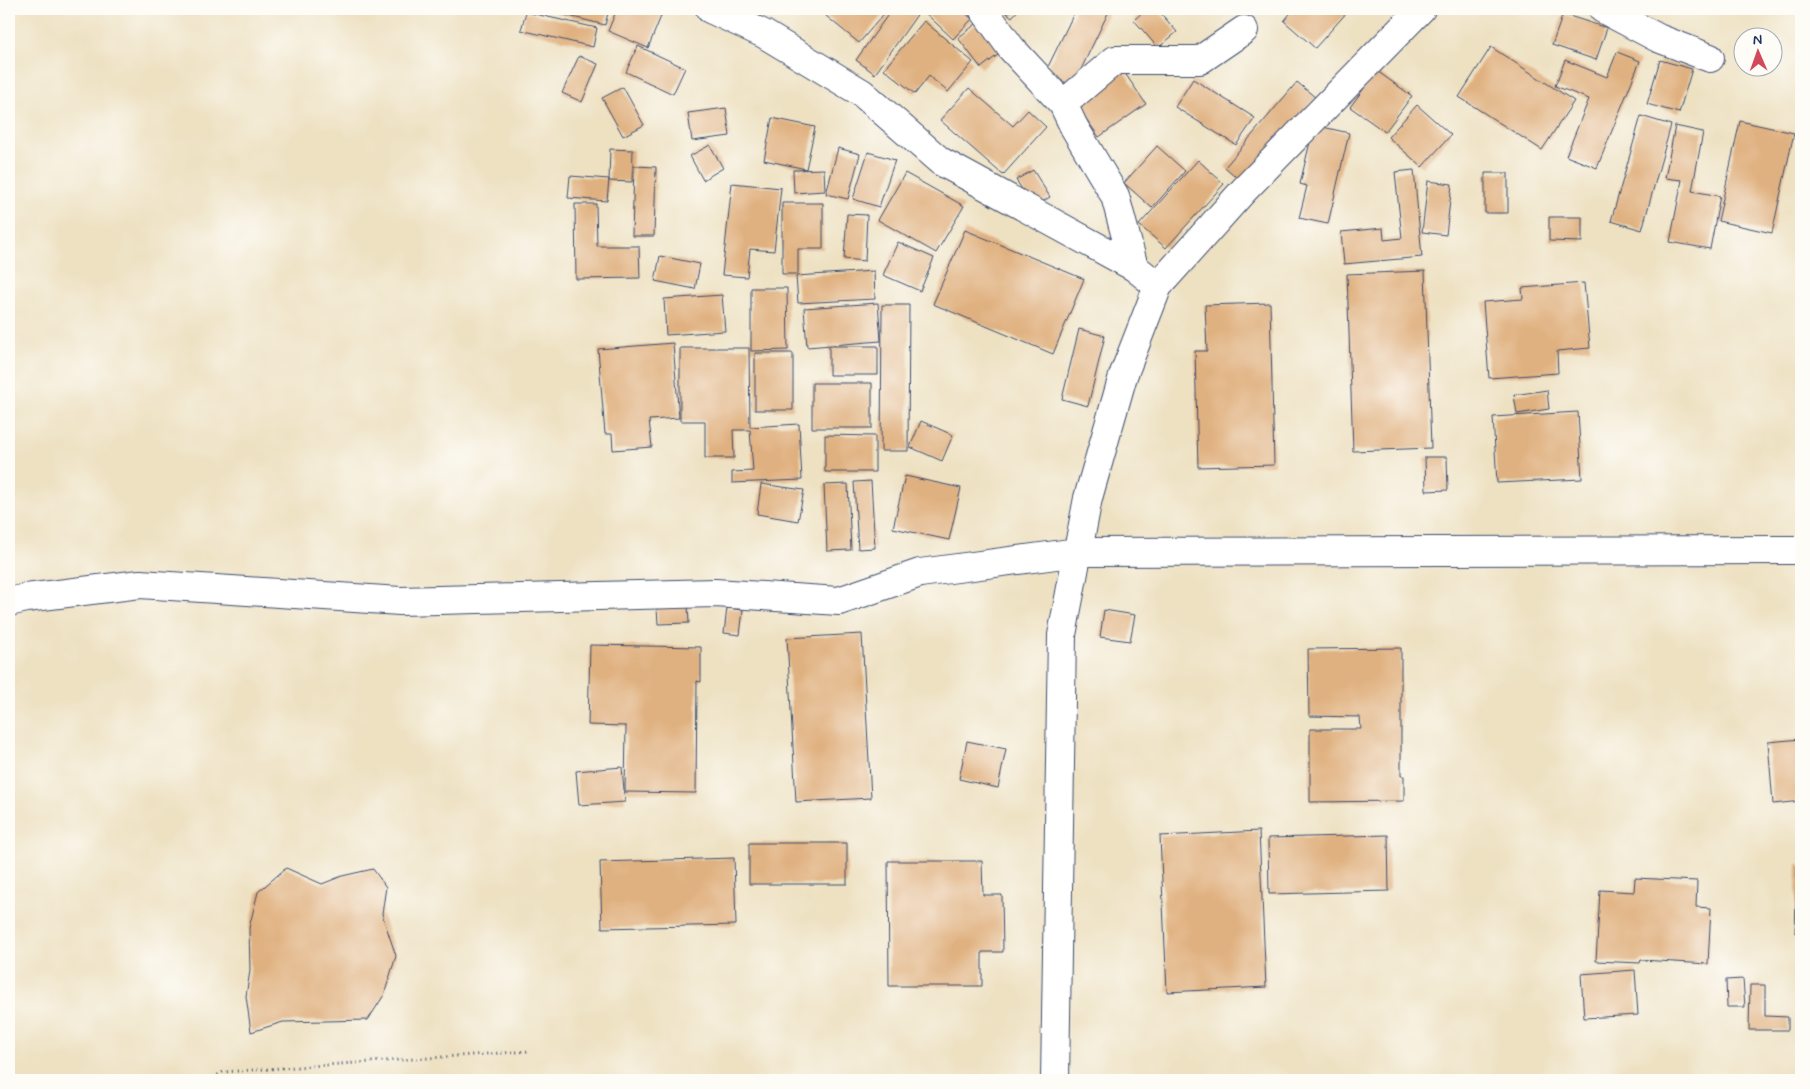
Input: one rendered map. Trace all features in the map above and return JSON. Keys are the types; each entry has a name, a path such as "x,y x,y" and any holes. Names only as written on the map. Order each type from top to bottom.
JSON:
{"street":[{"path":"710,9 764,34 862,93 940,161 1134,267 1158,286"},
{"path":"983,9 1011,48 1063,104 1074,127 1115,196 1134,267"},
{"path":"1055,1080 1062,635 1088,498 1123,376 1158,286 1244,190 1421,9"},
{"path":"1603,9 1658,38 1710,58"},
{"path":"1063,104 1115,60 1200,60 1244,30"},
{"path":"9,602 26,598 140,584 400,602 715,593 839,601 920,573 1078,552 1801,550"}],"path":[{"path":"209,1080 223,1072 532,1051"}],"building":[{"path":"558,9 609,9 605,25 557,13"},
{"path":"617,9 664,9 648,48 608,31"},
{"path":"832,9 888,9 859,43 826,16"},
{"path":"892,9 914,9 919,12 875,74 856,60"},
{"path":"921,9 961,9 972,19 953,39"},
{"path":"1002,9 1019,9 1012,17"},
{"path":"1076,9 1110,9 1073,86 1045,73"},
{"path":"1146,9 1157,9 1177,32 1158,48 1134,20"},
{"path":"1210,9 1220,9 1216,14"},
{"path":"1294,9 1350,9 1315,48 1284,21"},
{"path":"526,12 597,28 593,47 521,30"},
{"path":"1563,14 1607,28 1596,60 1552,45"},
{"path":"981,20 1004,50 981,68 958,38"},
{"path":"924,21 973,62 948,92 929,76 915,94 884,69"},
{"path":"638,46 685,68 673,94 626,72"},
{"path":"1491,47 1574,101 1542,150 1459,97"},
{"path":"1617,52 1640,61 1597,168 1566,156 1589,99 1555,86 1565,60 1607,77"},
{"path":"579,56 598,64 582,102 562,93"},
{"path":"1660,60 1692,69 1679,113 1647,104"},
{"path":"1120,66 1146,104 1099,137 1072,99"},
{"path":"1377,71 1412,96 1385,132 1350,107"},
{"path":"1193,79 1255,118 1236,145 1175,107"},
{"path":"1297,82 1316,98 1243,183 1225,167"},
{"path":"623,87 644,125 623,136 602,98"},
{"path":"969,88 1013,126 1028,110 1046,127 1003,175 940,120"},
{"path":"1417,105 1451,135 1422,167 1388,137"},
{"path":"726,108 730,136 692,141 688,113"},
{"path":"1641,116 1671,125 1642,230 1611,221"},
{"path":"772,118 815,127 806,169 764,160"},
{"path":"1740,121 1794,133 1772,233 1718,221"},
{"path":"1314,125 1349,133 1328,224 1299,218 1307,186 1300,184"},
{"path":"1675,126 1703,132 1692,191 1720,196 1710,249 1670,242 1682,180 1665,178"},
{"path":"710,145 723,168 703,180 690,156"},
{"path":"1157,146 1185,171 1152,208 1124,183"},
{"path":"838,148 860,154 848,199 826,194"},
{"path":"610,149 633,150 632,182 609,181"},
{"path":"868,152 895,160 879,207 853,199"},
{"path":"1198,160 1224,184 1166,248 1139,225"},
{"path":"634,166 656,167 654,236 632,236"},
{"path":"824,169 825,191 794,193 793,170"},
{"path":"1033,170 1050,197 1034,207 1016,180"},
{"path":"1414,170 1422,257 1344,264 1341,232 1383,228 1384,240 1402,238 1395,172"},
{"path":"905,173 964,206 936,253 878,220"},
{"path":"1485,173 1508,173 1508,213 1485,213"},
{"path":"570,176 609,179 607,201 568,198"},
{"path":"1428,181 1452,184 1446,235 1422,232"},
{"path":"732,183 781,188 774,251 750,249 747,277 722,275"},
{"path":"782,203 823,203 823,249 798,249 798,274 782,274"},
{"path":"575,204 596,204 597,246 639,246 640,278 576,279"},
{"path":"847,214 867,215 865,261 844,259"},
{"path":"1549,217 1582,217 1582,242 1549,241"},
{"path":"965,230 1084,279 1053,354 933,304"},
{"path":"898,242 934,258 920,291 883,275"},
{"path":"660,256 700,264 695,289 655,281"},
{"path":"874,271 875,299 798,303 796,276"},
{"path":"1425,271 1431,448 1353,451 1347,274"},
{"path":"1584,283 1590,348 1557,351 1558,373 1489,378 1483,302 1523,299 1522,288"},
{"path":"751,288 787,288 788,350 751,351"},
{"path":"722,295 725,331 666,335 664,299"},
{"path":"878,303 881,341 807,347 804,308"},
{"path":"1270,303 1274,465 1198,467 1195,351 1207,351 1205,305"},
{"path":"882,305 909,305 908,451 881,451"},
{"path":"1079,329 1105,336 1088,406 1062,399"},
{"path":"673,343 679,418 649,420 652,447 613,450 612,434 605,434 598,349"},
{"path":"829,346 878,346 878,375 829,375"},
{"path":"680,348 749,348 750,427 799,424 802,480 732,483 732,472 753,471 750,430 733,430 734,458 705,458 705,421 680,421"},
{"path":"755,353 793,353 793,410 755,410"},
{"path":"812,383 872,383 872,428 812,428"},
{"path":"1547,390 1549,409 1517,414 1514,395"},
{"path":"1578,412 1582,479 1497,483 1493,417"},
{"path":"921,421 953,435 942,461 910,447"},
{"path":"825,435 875,436 875,472 825,472"},
{"path":"1425,457 1447,457 1448,490 1426,491"},
{"path":"905,476 961,488 949,540 893,528"},
{"path":"871,481 875,548 858,549 854,482"},
{"path":"761,484 804,490 798,521 757,514"},
{"path":"848,484 851,550 827,551 824,485"},
{"path":"688,606 689,623 658,624 657,608"},
{"path":"727,608 743,610 740,635 724,633"},
{"path":"1104,610 1135,615 1130,641 1100,637"},
{"path":"862,634 871,798 796,802 787,638"},
{"path":"590,645 701,647 701,682 697,681 696,793 625,792 626,726 588,725"},
{"path":"1401,648 1401,776 1404,776 1404,801 1310,802 1310,729 1361,729 1360,717 1309,716 1308,649"},
{"path":"1801,739 1801,801 1773,804 1768,742"},
{"path":"967,741 1006,749 998,788 959,779"},
{"path":"622,767 625,802 579,805 576,771"},
{"path":"1259,831 1266,987 1167,992 1160,836"},
{"path":"1388,835 1389,891 1269,894 1268,838"},
{"path":"749,843 847,843 847,884 749,884"},
{"path":"734,858 736,925 602,928 600,862"},
{"path":"888,861 982,861 983,895 1002,895 1003,952 982,952 982,986 889,986"},
{"path":"1797,864 1801,864 1801,933 1795,933"},
{"path":"286,868 322,884 342,876 373,869 386,887 382,914 396,956 384,995 368,1020 283,1022 251,1032 246,996 250,971 249,928 258,892"},
{"path":"1635,878 1697,881 1696,907 1711,908 1708,964 1641,960 1640,963 1596,961 1600,890 1634,892"},
{"path":"1635,970 1638,1015 1584,1018 1581,974"},
{"path":"1743,979 1745,1007 1727,1007 1726,980"},
{"path":"1750,985 1765,985 1765,1016 1788,1017 1788,1030 1749,1030"}]}
